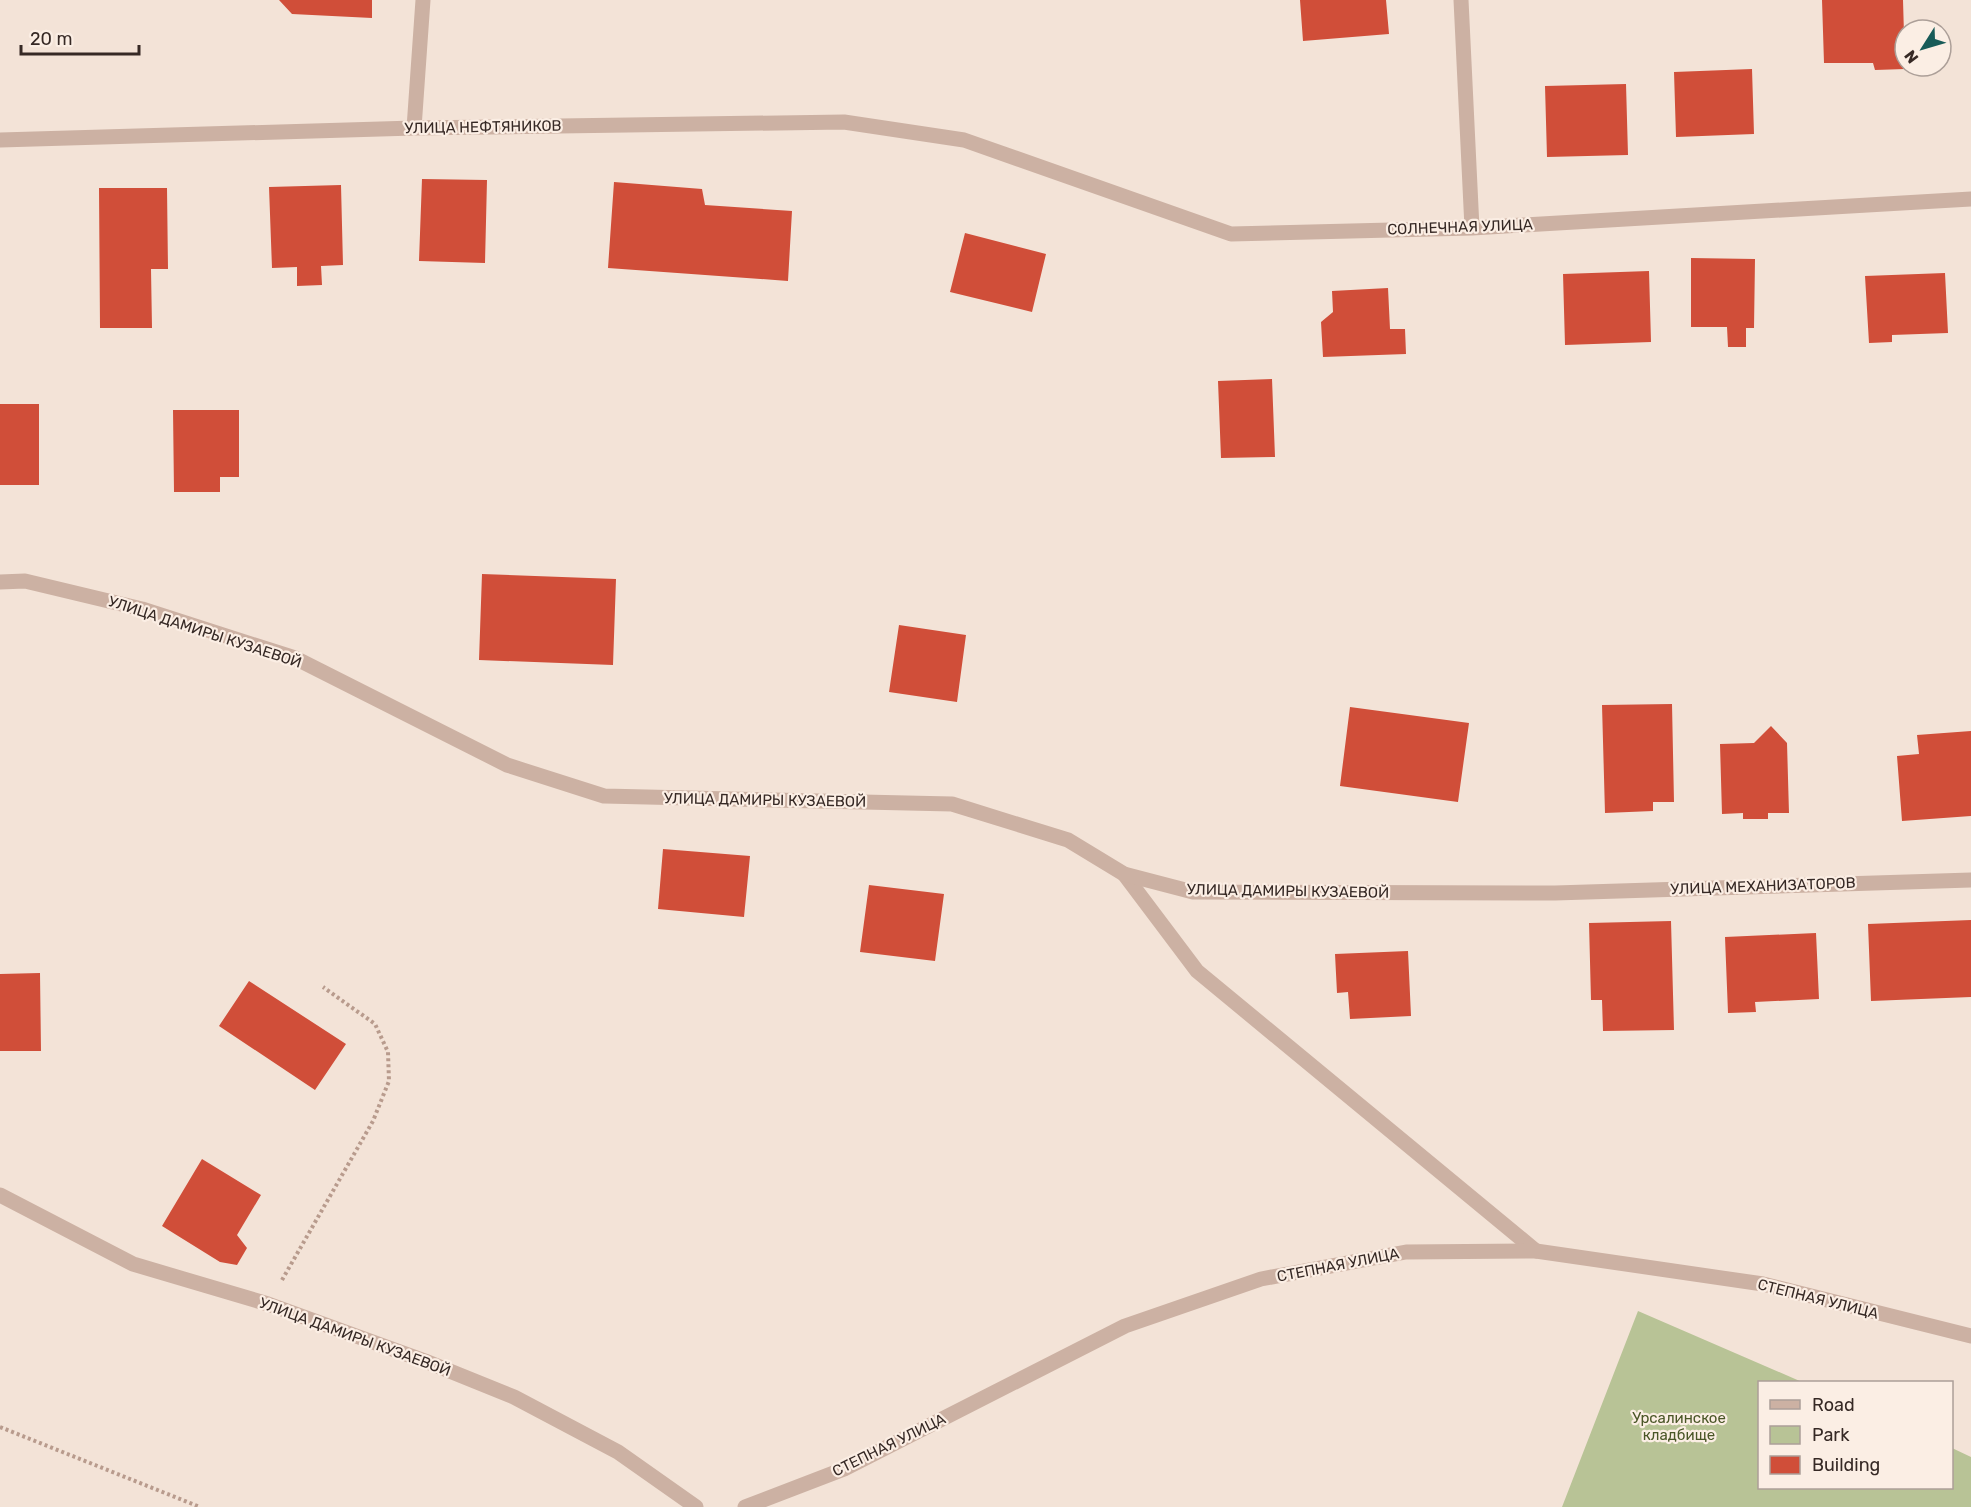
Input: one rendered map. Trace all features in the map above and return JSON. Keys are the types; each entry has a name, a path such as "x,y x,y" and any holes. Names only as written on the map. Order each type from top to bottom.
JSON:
{"street":[{"path":"414,128 423,0"},
{"path":"1461,0 1472,228"},
{"name":"УЛИЦА НЕФТЯНИКОВ","path":"0,140 414,128 844,122 964,140"},
{"name":"СОЛНЕЧНАЯ УЛИЦА","path":"964,140 1231,234 1472,228 1971,199"},
{"name":"УЛИЦА ДАМИРЫ КУЗАЕВОЙ","path":"0,582 25,581 142,609 295,658 507,765 604,796 951,804 1068,840 1124,874 1193,892 1555,893"},
{"path":"1124,874 1197,971 1536,1251"},
{"name":"УЛИЦА МЕХАНИЗАТОРОВ","path":"1555,893 1971,880"},
{"name":"УЛИЦА ДАМИРЫ КУЗАЕВОЙ","path":"0,1195 133,1264 268,1304 425,1361 514,1397 618,1452 696,1507"},
{"name":"СТЕПНАЯ УЛИЦА","path":"745,1507 844,1469 1125,1326 1261,1280 1406,1252 1536,1251 1763,1284 1971,1336"}],"path":[{"path":"268,1304 373,1121 389,1081 388,1052 375,1024 323,987"},
{"path":"0,1428 200,1507"}],"green space":[{"name":"Урсалинское кладбище","path":"1638,1311 1800,1381 1758,1381 1758,1489 1953,1489 1953,1448 1971,1457 1971,1507 1562,1507"}],"building":[{"path":"279,0 372,0 372,18 292,14"},
{"path":"1300,0 1386,0 1389,34 1303,41"},
{"path":"1822,0 1903,0 1904,18 1893,18 1893,69 1875,70 1873,63 1824,63"},
{"path":"1752,69 1754,134 1676,137 1674,72"},
{"path":"1626,84 1628,155 1547,157 1545,86"},
{"path":"422,179 487,180 485,263 419,261"},
{"path":"614,182 702,189 705,205 792,211 788,281 608,268"},
{"path":"341,185 343,265 321,266 322,285 297,286 297,267 272,268 269,187"},
{"path":"99,188 167,188 168,269 151,269 152,328 100,328"},
{"path":"965,233 1046,254 1032,312 950,292"},
{"path":"1691,258 1755,259 1754,328 1746,328 1746,347 1728,347 1727,327 1691,327"},
{"path":"1649,271 1651,342 1565,345 1563,274"},
{"path":"1945,273 1948,333 1892,335 1892,342 1869,343 1865,276"},
{"path":"1388,288 1390,329 1405,329 1406,354 1323,357 1321,322 1333,312 1332,291"},
{"path":"1272,379 1275,457 1221,458 1218,381"},
{"path":"0,404 39,404 39,485 0,485"},
{"path":"173,410 239,410 239,477 220,477 220,492 174,492"},
{"path":"482,574 616,579 613,665 479,660"},
{"path":"899,625 966,635 957,702 889,692"},
{"path":"1672,704 1674,802 1653,802 1653,811 1605,813 1602,705"},
{"path":"1350,707 1469,723 1458,802 1340,786"},
{"path":"1771,726 1787,743 1789,813 1768,813 1768,819 1743,819 1743,813 1722,814 1720,744 1754,743"},
{"path":"1971,731 1971,816 1902,821 1897,756 1919,754 1917,735"},
{"path":"663,849 750,856 744,917 658,909"},
{"path":"869,885 944,894 935,961 860,952"},
{"path":"1971,920 1971,997 1871,1001 1868,924"},
{"path":"1671,921 1674,1030 1603,1031 1602,1000 1591,1000 1589,923"},
{"path":"1816,933 1819,999 1755,1002 1756,1012 1728,1013 1725,937"},
{"path":"1408,951 1411,1016 1350,1019 1348,992 1337,993 1335,954"},
{"path":"40,973 41,1051 0,1051 0,974"},
{"path":"249,981 346,1044 315,1090 219,1026"},
{"path":"202,1159 261,1195 237,1235 247,1248 237,1265 220,1262 162,1226"}]}
